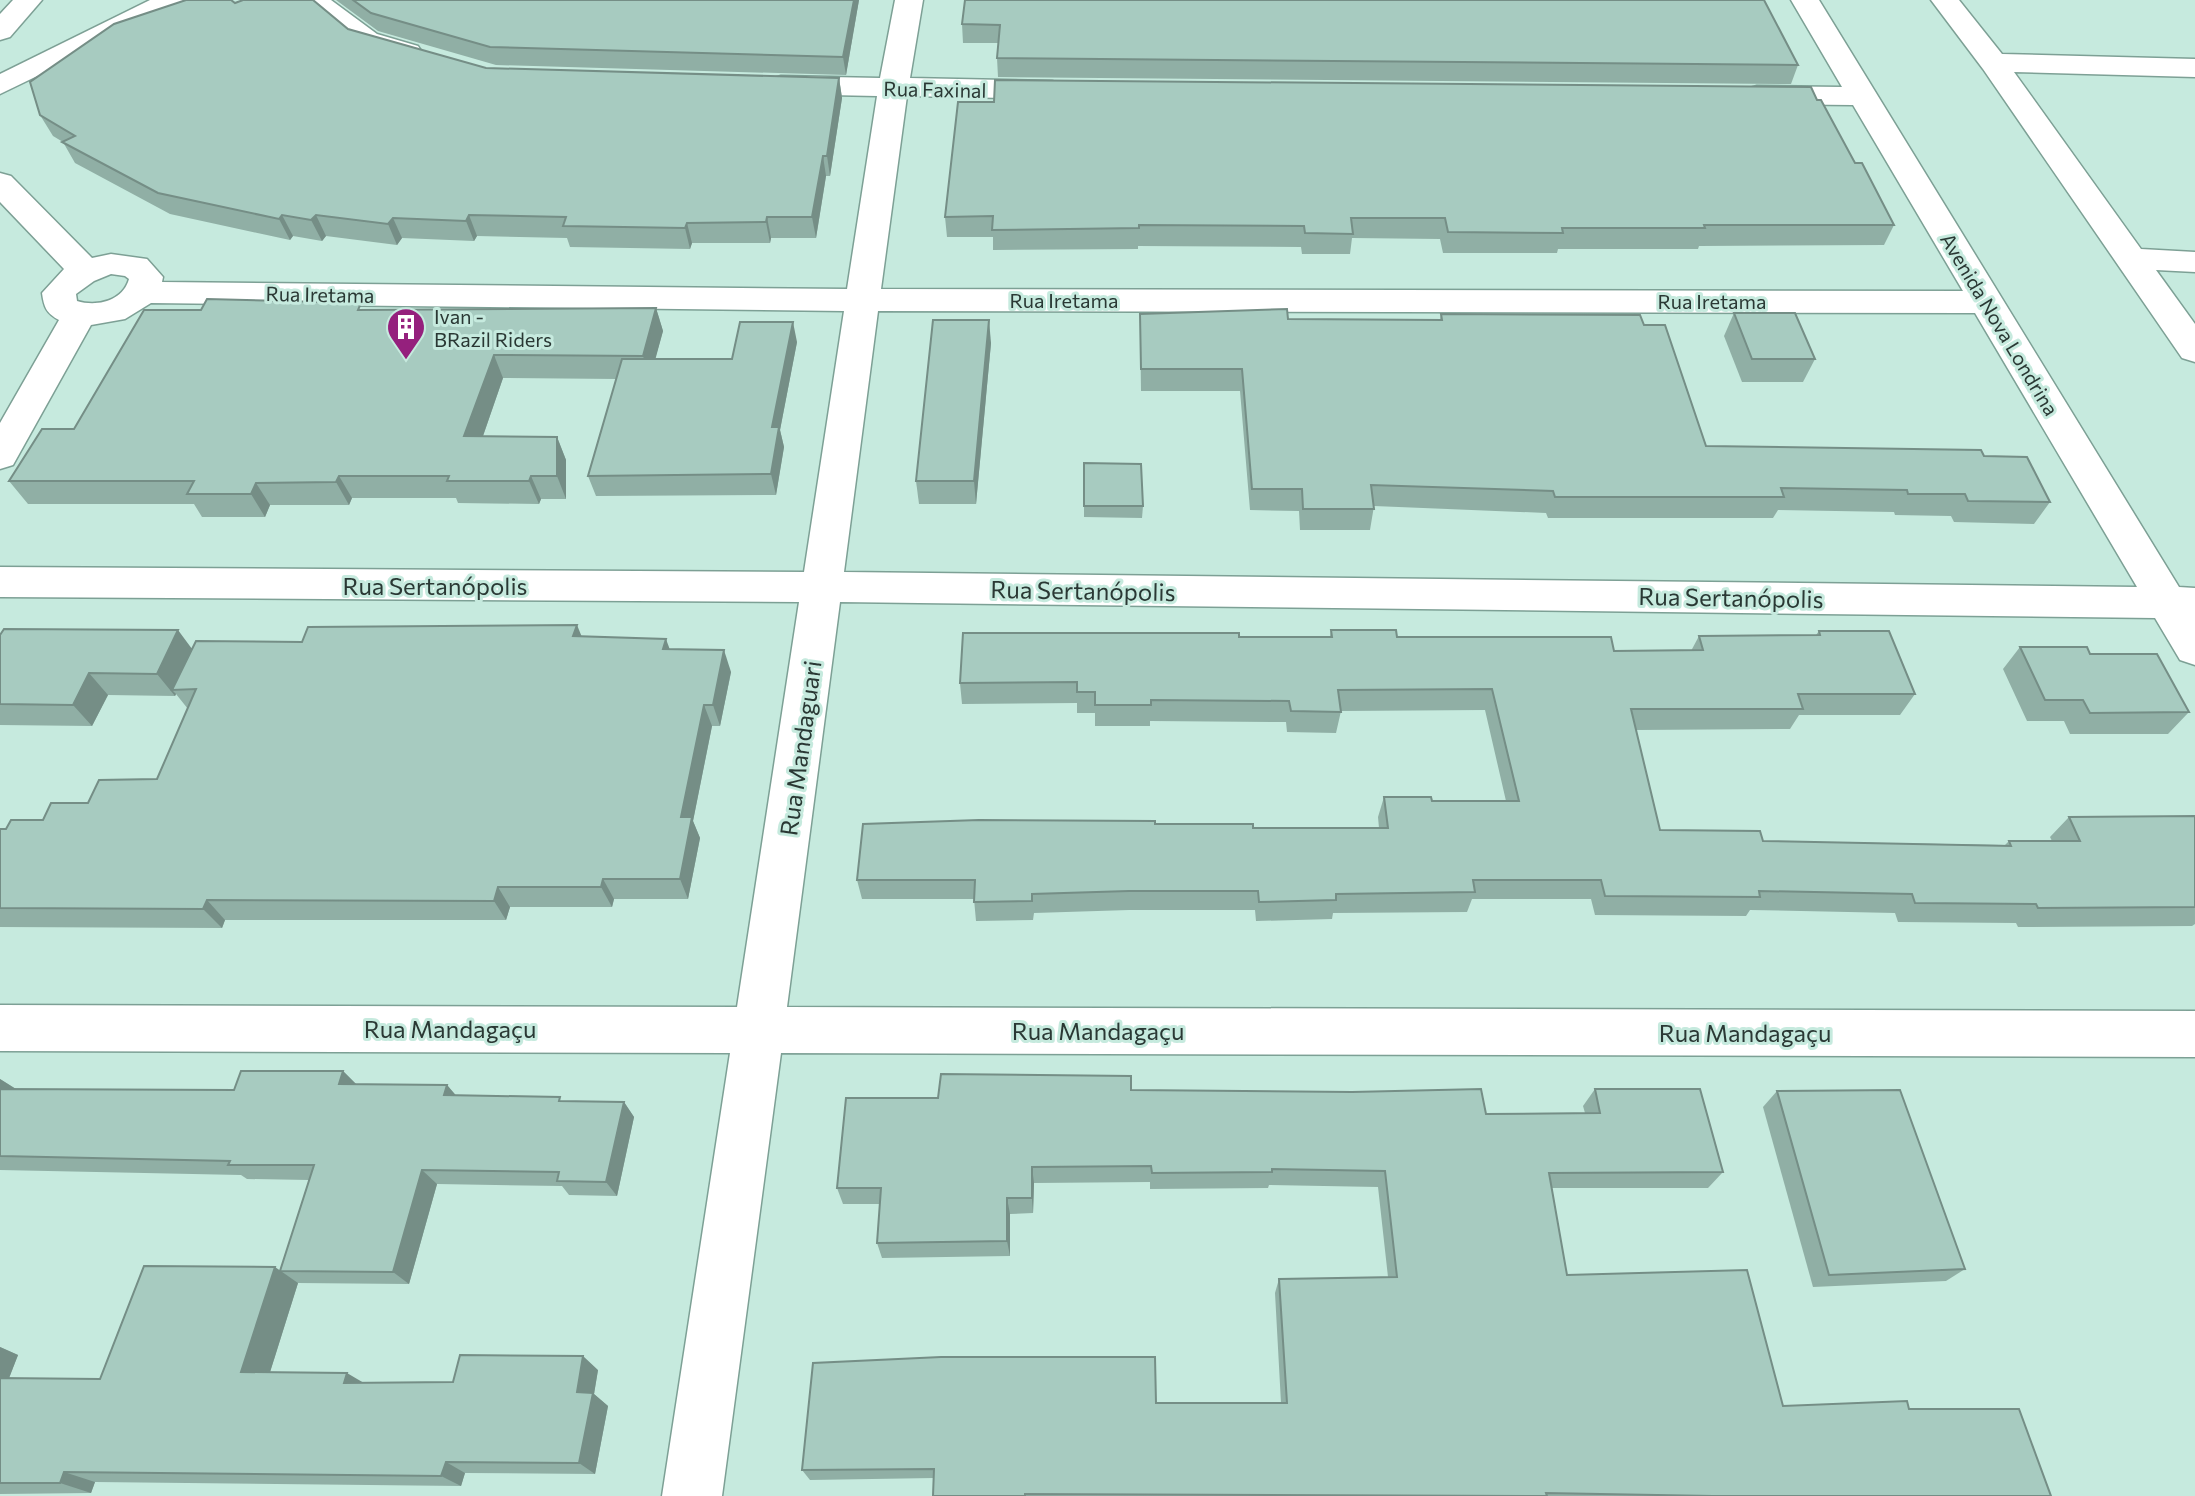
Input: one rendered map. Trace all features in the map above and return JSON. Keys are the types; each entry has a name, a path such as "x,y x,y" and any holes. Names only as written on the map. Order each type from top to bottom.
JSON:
{"street":[{"path":"0,31 28,0"},
{"path":"0,57 145,0"},
{"path":"0,85 172,0"},
{"path":"313,0 367,40 438,60"},
{"name":"Rua Mandaguari","path":"692,1496 893,88 909,0"},
{"name":"Avenida Nova Londrina","path":"1805,0 1986,302 2181,603 2195,649"},
{"path":"1945,0 1993,63 2195,350"},
{"path":"1993,63 2195,68"},
{"name":"Rua Faxinal","path":"749,84 1084,90"},
{"path":"1736,95 1863,96"},
{"path":"0,183 85,271"},
{"path":"2131,259 2195,262"},
{"path":"111,264 135,266 146,277 141,292 133,301 107,312 79,315 61,307 59,293 74,277 111,264"},
{"name":"Rua Iretama","path":"141,292 863,300 1986,302"},
{"path":"0,456 79,315"},
{"name":"Rua Sertanópolis","path":"0,582 822,587 2181,603"},
{"name":"Rua Mandagaçu","path":"0,1028 2195,1034"}],"building":[{"path":"186,0 231,0 235,3 243,0 313,0 348,29 486,68 839,78 827,156 823,156 812,217 767,217 766,222 687,223 685,228 563,226 566,217 469,215 466,221 393,218 388,224 316,215 311,220 282,215 279,219 158,193 62,142 75,136 40,115 30,82 114,24"},
{"path":"353,0 854,0 843,57 490,47 371,13"},
{"path":"965,0 1764,0 1798,65 997,58 1000,25 962,24"},
{"path":"995,80 1811,87 1855,163 1862,163 1894,225 1704,225 1705,228 1562,228 1563,233 1448,232 1445,218 1351,218 1353,234 1305,233 1304,226 1139,225 1139,228 992,230 993,216 945,217 958,102 994,102"},
{"path":"207,299 361,303 358,310 656,308 643,356 494,355 464,436 557,437 557,476 531,476 529,481 447,481 449,476 339,476 336,482 256,483 251,494 187,494 194,481 9,481 42,429 74,429 144,310 201,310"},
{"path":"1287,309 1288,319 1442,320 1441,314 1640,315 1644,325 1665,325 1706,446 1981,450 1984,456 2027,457 2050,502 1968,501 1965,494 1908,494 1907,490 1781,488 1784,497 1555,497 1553,491 1371,485 1374,509 1303,509 1302,489 1252,489 1242,369 1141,369 1140,314"},
{"path":"1734,313 1795,313 1815,359 1752,359"},
{"path":"933,320 989,320 974,481 916,481"},
{"path":"740,322 793,322 772,427 779,427 771,474 588,476 622,359 732,359"},
{"path":"1084,463 1141,464 1143,506 1084,506"},
{"path":"577,625 573,636 666,639 663,649 724,650 713,705 704,705 681,817 692,817 680,879 603,879 601,887 498,887 494,901 207,900 203,909 0,908 0,829 6,829 11,820 43,820 51,803 88,803 99,780 157,779 196,689 172,690 196,641 302,642 308,627"},
{"path":"4,629 178,630 157,674 89,673 73,705 0,704 0,635"},
{"path":"1331,630 1396,630 1397,637 1611,637 1614,651 1703,650 1699,636 1889,631 1915,694 1798,694 1803,709 1631,709 1660,830 1760,831 1763,841 2011,846 2009,841 2080,841 2069,817 2195,816 2195,907 2038,908 2036,904 1915,903 1912,894 1759,891 1760,897 1605,896 1601,880 1473,880 1475,892 1336,894 1336,900 1259,902 1258,891 1129,891 1032,894 1032,901 974,902 975,880 857,880 863,824 979,820 1155,821 1155,824 1253,824 1253,828 1388,828 1384,797 1431,797 1432,801 1519,801 1492,689 1338,690 1341,712 1291,711 1289,701 1151,700 1151,705 1095,705 1095,692 1077,692 1077,682 960,683 963,633 1239,633 1239,637 1332,637"},
{"path":"2020,647 2087,647 2090,654 2157,654 2189,712 2090,713 2083,700 2045,700"},
{"path":"241,1071 343,1071 339,1084 447,1085 444,1095 560,1097 559,1101 624,1102 606,1182 557,1181 559,1172 422,1170 393,1272 280,1271 314,1165 228,1165 230,1161 0,1156 0,1089 234,1090"},
{"path":"941,1074 1131,1076 1131,1090 1352,1092 1481,1089 1486,1114 1600,1113 1595,1089 1700,1089 1723,1172 1549,1173 1567,1275 1747,1270 1783,1406 1907,1401 1909,1409 2019,1409 2051,1496 1546,1493 1547,1496 933,1496 934,1469 802,1470 813,1363 941,1357 1155,1357 1156,1403 1287,1403 1279,1279 1397,1277 1385,1171 1272,1169 1272,1172 1152,1173 1151,1166 1032,1167 1032,1198 1007,1198 1007,1241 877,1243 881,1188 837,1188 846,1098 938,1098"},
{"path":"1900,1090 1965,1269 1829,1275 1777,1091"},
{"path":"144,1266 275,1267 241,1372 347,1373 344,1383 453,1382 460,1355 583,1356 577,1392 593,1393 579,1463 446,1462 441,1476 64,1472 60,1483 0,1483 0,1378 100,1379"}],"place":[{"name":"Ivan - BRazil Riders","path":"406,361"}]}
